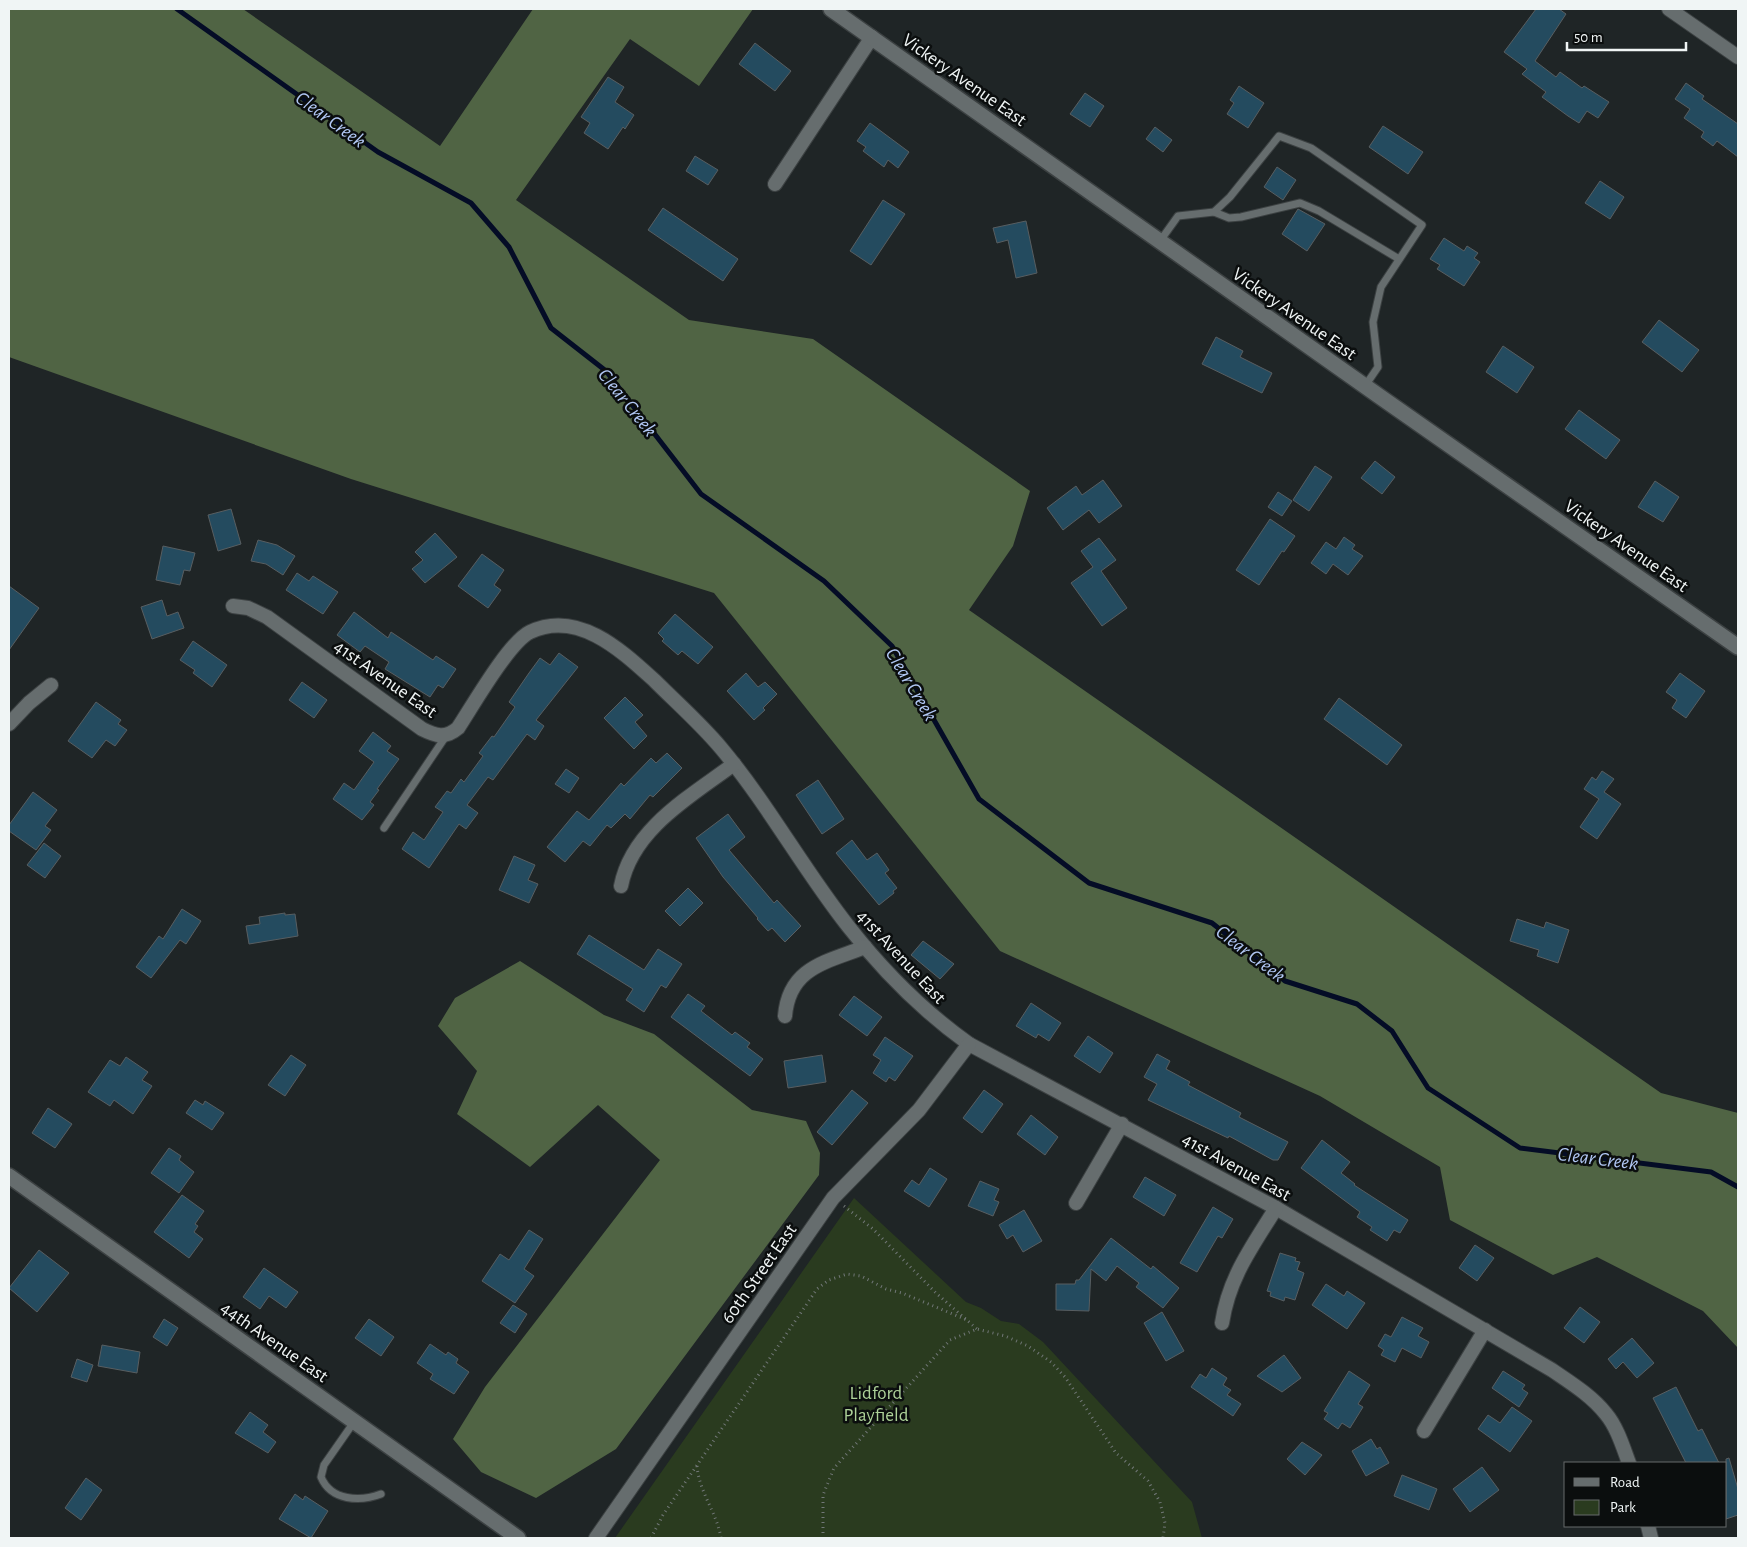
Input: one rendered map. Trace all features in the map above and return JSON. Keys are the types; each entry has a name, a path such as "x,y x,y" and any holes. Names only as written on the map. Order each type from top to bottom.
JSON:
{"street":[{"name":"Vickery Avenue East","path":"831,9 1738,647"},
{"path":"1669,9 1738,57"},
{"path":"775,184 872,37"},
{"name":"41st Avenue East","path":"233,606 248,608 267,617 422,729 439,736 446,736 458,728 509,653 524,635 542,628 566,626 596,634 628,657 706,730 734,764 832,906 865,947 919,1005 969,1044 1122,1124 1276,1208 1552,1370 1585,1393 1606,1414 1614,1425 1629,1462"},
{"path":"9,724 29,703 51,685"},
{"path":"621,886 629,861 652,830 674,808 734,764"},
{"path":"785,1016 786,1002 798,978 808,970 865,947"},
{"name":"60th Street East","path":"596,1538 833,1198 919,1110 969,1044"},
{"path":"1076,1203 1122,1124"},
{"name":"44th Avenue East","path":"9,1176 518,1538"},
{"path":"1222,1323 1227,1297 1236,1272 1276,1208"},
{"path":"1424,1431 1485,1330"}],"lane":[{"path":"1214,212 1230,197 1279,136 1311,148 1422,225 1381,287 1373,322 1378,367 1365,386"},
{"path":"1160,241 1178,216 1214,212 1228,218 1241,217 1300,203 1319,211 1399,259"},
{"path":"384,828 446,736"},
{"path":"354,1422 324,1465 321,1477 329,1490 344,1497 368,1499 381,1494"}],"path":[{"path":"833,1198 874,1229 936,1293 977,1329 1005,1336 1028,1346 1051,1362 1065,1377 1116,1453 1148,1481 1160,1502 1165,1523 1163,1538"},
{"path":"651,1538 663,1515 818,1289 830,1280 847,1274 861,1276 886,1289 902,1293 967,1320"},
{"path":"823,1538 823,1495 834,1468 950,1340 977,1329"},
{"path":"697,1466 698,1477 719,1524 721,1538"}],"green space":[{"path":"9,9 243,9 440,146 533,9 753,9 699,86 630,39 516,200 689,320 813,339 1030,491 1013,546 969,610 1661,1093 1738,1113 1738,1348 1703,1311 1597,1257 1553,1275 1450,1220 1440,1167 1320,1096 1000,951 714,593 351,479 9,357"},
{"path":"520,961 604,1015 654,1034 752,1110 806,1121 820,1153 819,1175 616,1449 536,1498 481,1472 453,1439 485,1387 660,1160 598,1105 530,1167 457,1114 477,1071 438,1026 455,998"},
{"name":"Lidford Playfield","path":"854,1198 966,1302 981,1308 1001,1321 1019,1324 1043,1342 1192,1502 1202,1538 615,1538"}],"building":[{"path":"1536,9 1559,9 1566,14 1535,61 1556,77 1560,72 1582,88 1584,86 1609,102 1598,118 1587,111 1579,123 1568,116 1542,97 1546,92 1522,74 1527,69 1504,52"},
{"path":"755,43 791,71 775,91 739,64"},
{"path":"608,77 624,87 615,102 634,115 608,149 584,133 590,123 581,117"},
{"path":"1686,83 1704,96 1702,99 1738,124 1738,157 1717,141 1713,146 1701,137 1704,132 1684,118 1690,109 1675,99"},
{"path":"1239,86 1264,103 1248,128 1227,114 1234,103 1230,100"},
{"path":"1085,93 1104,106 1090,127 1070,114"},
{"path":"870,123 909,152 898,168 888,160 884,167 863,151 866,147 857,141"},
{"path":"1383,126 1423,152 1408,174 1369,147"},
{"path":"1155,127 1172,140 1163,152 1146,139"},
{"path":"695,156 718,170 708,185 686,171"},
{"path":"1277,167 1296,180 1283,200 1264,187"},
{"path":"1600,181 1624,197 1610,219 1585,203"},
{"path":"883,200 905,214 871,265 850,251"},
{"path":"663,208 738,259 723,281 648,230"},
{"path":"1298,209 1325,224 1307,251 1282,234"},
{"path":"1026,221 1037,273 1016,278 1008,240 997,243 993,228"},
{"path":"1444,238 1464,251 1467,246 1478,253 1474,258 1480,262 1464,286 1437,269 1440,265 1430,259"},
{"path":"1659,320 1699,350 1682,372 1642,342"},
{"path":"1216,337 1243,351 1240,357 1272,373 1262,393 1202,364"},
{"path":"1503,346 1534,367 1517,393 1486,372"},
{"path":"1579,410 1620,440 1606,459 1565,429"},
{"path":"1375,461 1395,477 1382,494 1361,478"},
{"path":"1315,466 1332,477 1309,511 1293,500"},
{"path":"1103,480 1122,506 1099,523 1089,510 1063,530 1047,508 1076,486 1082,495"},
{"path":"1655,481 1679,497 1663,522 1638,507"},
{"path":"1278,492 1292,501 1282,516 1268,507"},
{"path":"231,509 241,544 218,551 208,515"},
{"path":"1270,519 1295,536 1284,552 1282,551 1259,585 1236,570"},
{"path":"435,533 457,557 425,583 412,569 423,560 415,552"},
{"path":"1344,537 1355,545 1352,549 1363,556 1348,575 1333,564 1326,574 1311,563 1326,542 1336,549"},
{"path":"1099,538 1116,560 1101,571 1127,608 1102,626 1071,583 1093,567 1081,551"},
{"path":"258,540 277,545 295,556 283,575 266,564 251,561"},
{"path":"163,546 195,553 190,571 184,570 180,585 156,580"},
{"path":"482,554 504,570 494,585 501,590 488,608 458,586"},
{"path":"297,573 309,581 313,576 338,592 323,614 286,590"},
{"path":"9,586 39,608 9,650"},
{"path":"162,600 167,616 178,612 184,628 152,639 141,607"},
{"path":"354,612 388,638 391,632 433,660 436,656 456,669 443,688 438,685 430,697 385,669 389,662 365,646 360,652 337,635"},
{"path":"675,614 713,647 698,664 682,651 678,655 662,641 664,639 658,633"},
{"path":"193,641 227,665 212,687 193,673 195,670 180,660"},
{"path":"559,653 578,667 536,720 544,726 535,740 527,734 493,780 488,777 467,805 478,813 466,829 459,824 429,868 402,849 413,832 424,840 443,812 435,807 447,791 451,793 461,779 464,782 483,756 479,753 492,736 494,737 515,707 509,702 540,658 550,665"},
{"path":"746,673 758,687 765,682 777,694 763,708 765,710 754,720 727,691"},
{"path":"1680,673 1705,691 1686,718 1672,708 1677,700 1666,692"},
{"path":"302,682 327,700 314,718 289,700"},
{"path":"625,697 643,715 635,722 647,736 634,749 604,718"},
{"path":"1339,698 1402,745 1387,765 1324,719"},
{"path":"96,702 121,720 118,724 127,730 115,746 106,740 92,758 68,741"},
{"path":"373,732 391,746 387,751 399,759 377,789 379,790 370,802 374,805 362,820 333,799 344,783 354,790 374,762 359,751"},
{"path":"667,753 682,768 653,797 650,795 630,819 625,814 611,828 607,825 590,846 583,841 565,862 547,847 577,811 589,820 621,783 624,786 651,758 656,763"},
{"path":"566,769 579,778 569,793 555,784"},
{"path":"1602,771 1614,779 1604,792 1621,804 1597,839 1580,827 1599,799 1584,789 1592,777 1596,780"},
{"path":"818,780 844,819 822,834 796,795"},
{"path":"33,792 57,810 45,826 51,830 36,850 9,831 9,825"},
{"path":"728,814 745,837 729,850 774,903 777,900 801,926 785,942 772,928 768,931 757,919 723,877 696,838"},
{"path":"852,840 867,860 877,853 889,870 885,873 897,888 893,891 894,893 879,905 836,853"},
{"path":"44,843 61,856 45,878 27,865"},
{"path":"514,856 535,865 528,880 538,884 529,903 499,890"},
{"path":"688,888 703,903 680,926 665,911"},
{"path":"182,909 201,921 186,944 180,940 151,978 136,967 159,936 163,939"},
{"path":"285,913 285,915 295,914 298,936 249,944 246,926 260,924 259,917"},
{"path":"1517,919 1544,928 1546,922 1569,930 1558,963 1537,956 1539,950 1510,941"},
{"path":"589,935 644,970 658,949 682,964 666,988 661,985 644,1012 626,1000 633,989 577,954"},
{"path":"923,941 954,964 940,979 911,955"},
{"path":"688,994 705,1006 701,1011 732,1035 735,1032 750,1043 747,1047 763,1059 750,1076 671,1017"},
{"path":"854,996 882,1017 867,1036 839,1015"},
{"path":"1031,1003 1061,1023 1049,1041 1038,1034 1036,1038 1016,1026"},
{"path":"1088,1036 1113,1053 1100,1073 1074,1056"},
{"path":"885,1037 913,1056 895,1081 889,1077 886,1082 873,1073 881,1060 873,1055"},
{"path":"1157,1054 1170,1061 1166,1069 1190,1082 1188,1085 1241,1113 1239,1117 1288,1142 1278,1160 1273,1160 1229,1136 1228,1138 1148,1100 1157,1084 1144,1077"},
{"path":"291,1055 306,1065 285,1096 268,1085"},
{"path":"822,1055 826,1082 788,1088 784,1061"},
{"path":"126,1057 148,1072 142,1080 152,1086 133,1114 114,1100 110,1106 88,1092 110,1060 120,1066"},
{"path":"852,1090 868,1103 832,1145 817,1132"},
{"path":"984,1090 1003,1104 982,1133 963,1118"},
{"path":"195,1100 203,1105 205,1101 224,1113 212,1130 186,1113"},
{"path":"48,1108 72,1124 55,1148 32,1133"},
{"path":"1031,1115 1058,1137 1045,1155 1017,1134"},
{"path":"1322,1140 1350,1162 1341,1173 1354,1185 1408,1220 1400,1233 1394,1230 1387,1241 1370,1230 1372,1227 1357,1217 1360,1212 1301,1168"},
{"path":"169,1148 181,1156 179,1160 194,1172 179,1193 151,1173"},
{"path":"930,1168 947,1179 929,1207 904,1191 912,1180 919,1185"},
{"path":"1145,1177 1176,1195 1164,1216 1133,1197"},
{"path":"980,1181 999,1189 994,1200 999,1202 993,1216 968,1206"},
{"path":"182,1195 204,1211 195,1224 198,1226 194,1232 203,1239 189,1258 154,1232"},
{"path":"1213,1207 1233,1219 1222,1238 1218,1236 1197,1272 1180,1263"},
{"path":"1024,1210 1042,1241 1023,1252 1013,1235 1007,1239 999,1225"},
{"path":"529,1230 543,1239 524,1269 534,1276 515,1303 482,1281 500,1254 509,1260"},
{"path":"1111,1238 1151,1269 1153,1266 1179,1288 1163,1308 1136,1287 1139,1283 1117,1266 1106,1281 1091,1269 1089,1311 1056,1310 1056,1284 1075,1284 1076,1280 1079,1280"},
{"path":"1475,1245 1494,1258 1477,1281 1459,1268"},
{"path":"39,1250 69,1273 37,1312 9,1288"},
{"path":"1280,1253 1296,1258 1295,1261 1300,1262 1297,1270 1304,1273 1295,1300 1285,1297 1284,1301 1270,1296 1271,1292 1267,1291"},
{"path":"264,1268 298,1292 286,1308 269,1296 260,1309 243,1297"},
{"path":"1326,1284 1344,1296 1347,1291 1365,1303 1347,1329 1312,1305"},
{"path":"513,1305 527,1314 515,1333 500,1323"},
{"path":"1580,1307 1600,1322 1584,1343 1564,1328"},
{"path":"1162,1312 1184,1351 1166,1361 1144,1323"},
{"path":"1402,1317 1423,1328 1418,1336 1429,1342 1421,1358 1402,1348 1395,1362 1381,1355 1384,1350 1378,1346 1385,1334 1391,1337"},
{"path":"164,1319 178,1328 167,1346 153,1337"},
{"path":"369,1319 394,1337 381,1356 355,1338"},
{"path":"1632,1338 1654,1363 1637,1378 1623,1362 1616,1369 1608,1359"},
{"path":"430,1344 446,1355 448,1352 458,1359 456,1363 469,1372 454,1394 430,1379 433,1374 417,1363"},
{"path":"102,1345 140,1352 137,1373 98,1366"},
{"path":"1284,1355 1301,1378 1282,1392 1257,1376"},
{"path":"77,1359 93,1365 87,1382 71,1377"},
{"path":"1212,1368 1227,1378 1223,1385 1231,1390 1227,1395 1241,1404 1233,1416 1191,1387 1200,1374 1206,1378"},
{"path":"1349,1371 1370,1385 1358,1404 1363,1407 1350,1428 1342,1423 1338,1429 1324,1419 1328,1413 1324,1411"},
{"path":"1503,1371 1525,1385 1522,1389 1528,1393 1519,1407 1492,1388"},
{"path":"1676,1387 1698,1431 1702,1429 1718,1462 1685,1462 1653,1398"},
{"path":"1512,1407 1532,1421 1510,1452 1478,1429 1488,1415 1500,1423"},
{"path":"250,1412 268,1425 263,1432 276,1442 268,1453 235,1433"},
{"path":"1371,1439 1377,1449 1380,1447 1389,1463 1366,1476 1352,1451"},
{"path":"1302,1442 1322,1455 1305,1475 1287,1459"},
{"path":"1729,1458 1738,1489 1738,1515 1727,1519 1727,1462 1726,1459"},
{"path":"1482,1467 1499,1490 1470,1512 1453,1489"},
{"path":"1402,1475 1437,1489 1429,1510 1394,1496"},
{"path":"86,1478 102,1490 81,1520 65,1508"},
{"path":"295,1494 303,1500 305,1496 328,1511 311,1538 279,1519"}],"waterway":[{"name":"Clear Creek","path":"177,9 378,152 471,203 509,247 551,328 606,371 701,494 824,581 892,646 979,799 1089,883 1212,923 1285,981 1357,1004 1392,1031 1428,1088 1520,1148 1711,1172 1738,1187"}]}
